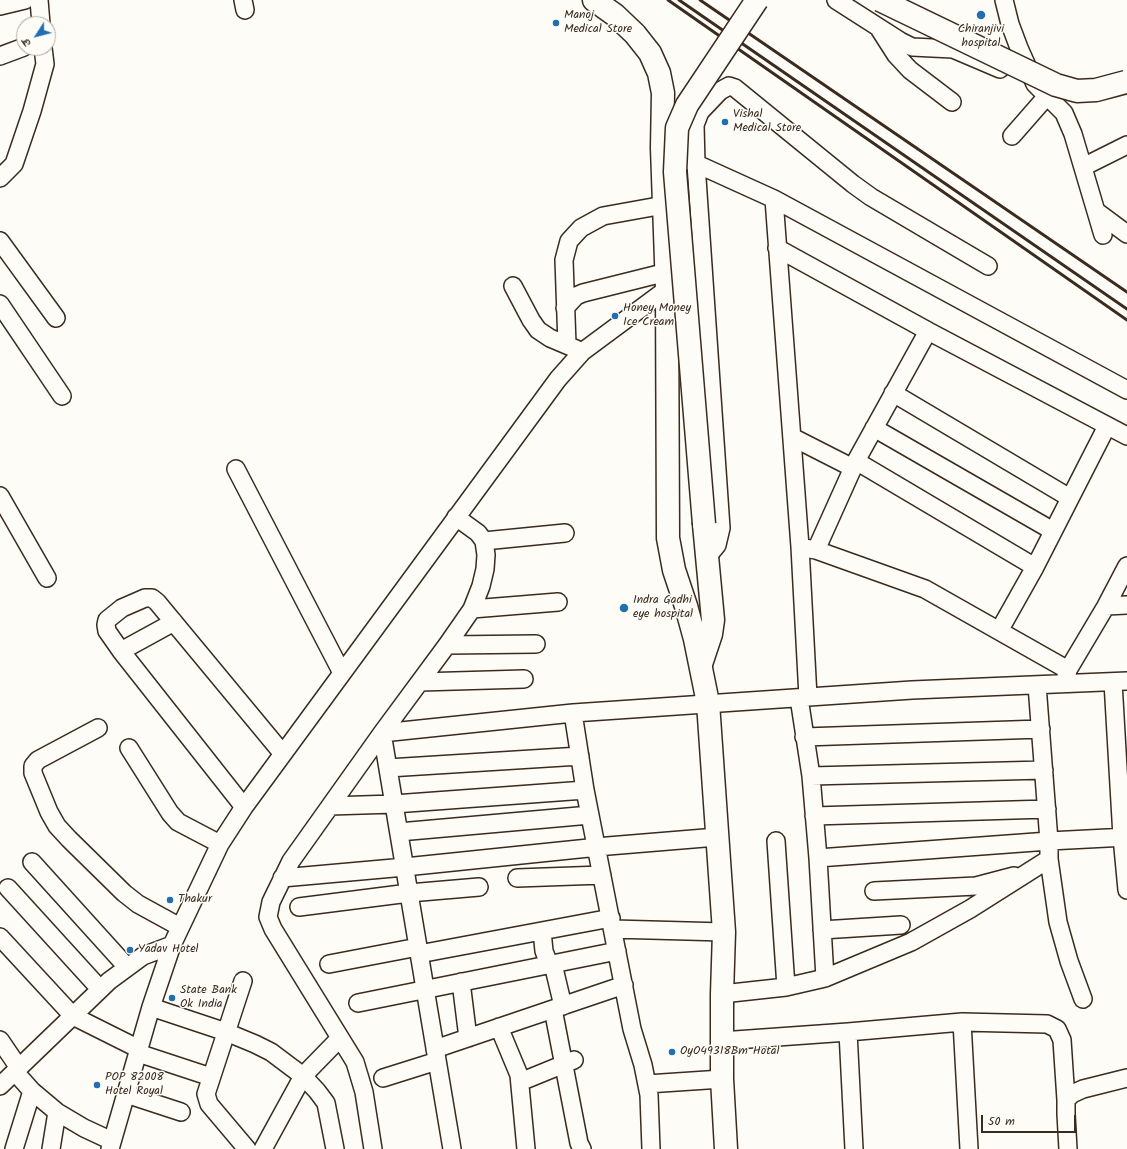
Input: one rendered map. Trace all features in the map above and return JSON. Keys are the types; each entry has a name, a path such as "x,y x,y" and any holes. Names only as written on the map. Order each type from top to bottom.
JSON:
{"main road":[{"path":"594,0 615,15 635,34 650,53 659,73 663,93 662,148 667,280 668,538 674,570 686,606 701,664 708,703 724,932 721,1041 726,1149"},
{"path":"701,664 713,620 675,172 677,128 687,105 757,0"},
{"path":"880,0 1056,85 1077,91 1096,90 1126,81"}],"street":[{"path":"0,6 25,0"},
{"path":"39,0 40,16"},
{"path":"836,0 912,47 953,49 1041,90"},
{"path":"1004,0 1010,24 1019,48 1041,90 1064,113 1074,134 1103,235"},
{"path":"879,27 896,55 910,70 952,102"},
{"path":"0,56 16,50"},
{"path":"0,178 14,164 32,111 45,64 44,56"},
{"path":"707,557 717,545 721,528 696,164 695,125 700,112 720,91 728,86 735,88 871,197 988,266"},
{"path":"1012,136 1041,90"},
{"path":"1083,167 1127,145"},
{"path":"662,148 774,199 1127,390"},
{"path":"774,199 792,437 808,549 803,697 804,737 811,776 818,858 825,978"},
{"path":"574,348 565,308 564,260 569,241 581,228 603,216 664,205"},
{"path":"1096,211 1127,234"},
{"path":"0,241 56,318"},
{"path":"777,248 928,331 1127,436"},
{"path":"565,308 576,296 583,293 667,280"},
{"path":"0,1040 17,1070 32,1092 57,1112 111,1145 151,1007 172,945 220,844 244,807 558,379 574,348 667,280"},
{"path":"513,286 538,330 550,338 574,348"},
{"path":"0,304 62,396"},
{"path":"808,549 928,331"},
{"path":"893,393 1070,498"},
{"path":"999,631 1035,567 1107,426"},
{"path":"874,428 1053,531"},
{"path":"792,437 855,465 1035,567"},
{"path":"236,469 342,673"},
{"path":"0,496 47,578"},
{"path":"373,1149 364,1092 355,1062 273,930 268,917 271,902 291,861 382,733 448,645 472,609 481,586 485,569 486,555 484,541 478,533 456,517"},
{"path":"484,541 565,533"},
{"path":"808,549 925,589 999,631 1066,677"},
{"path":"1066,677 1127,566"},
{"path":"244,807 121,651 107,631 107,620 122,608 145,598 152,598 174,622 283,754"},
{"path":"472,609 558,602"},
{"path":"1106,606 1127,605"},
{"path":"121,651 174,622"},
{"path":"448,645 536,644"},
{"path":"382,733 573,713 708,703 912,690 1037,685 1066,677 1120,682 1124,837 1127,890"},
{"path":"420,682 524,679"},
{"path":"1037,685 1049,841 1049,859 1058,922 1069,961 1083,999"},
{"path":"573,713 585,790 632,1028 643,1065 649,1095 651,1149"},
{"path":"98,728 38,760 33,766 33,773 48,812 57,826 69,839 124,893 138,904 180,926"},
{"path":"804,737 1041,729"},
{"path":"382,733 452,1149"},
{"path":"129,748 170,813 178,822 220,844"},
{"path":"388,768 580,756"},
{"path":"811,776 1044,770"},
{"path":"330,806 394,804 585,790"},
{"path":"814,816 1046,809"},
{"path":"399,832 590,815"},
{"path":"282,878 596,847 718,837"},
{"path":"818,858 1124,837"},
{"path":"776,841 786,986"},
{"path":"722,994 786,986 825,978 911,942 970,909 1049,859"},
{"path":"32,862 127,968"},
{"path":"874,891 976,886 1029,872"},
{"path":"517,878 602,875"},
{"path":"299,907 409,893 479,887"},
{"path":"8,888 100,989"},
{"path":"329,964 542,931 612,923 724,932"},
{"path":"822,930 901,925"},
{"path":"542,931 544,951 549,964 553,964"},
{"path":"0,937 73,1016 138,1051 212,1077"},
{"path":"0,1086 109,981 143,956 172,945"},
{"path":"358,1004 617,951"},
{"path":"553,964 558,1007 569,1062 579,1143 582,1149"},
{"path":"243,981 206,1094 209,1104 247,1149"},
{"path":"461,982 468,1038"},
{"path":"383,1078 436,1055 468,1038 624,985"},
{"path":"151,1007 226,1032 255,1044 271,1052 303,1076 326,1103 335,1149"},
{"path":"721,1041 962,1022 1047,1024 1057,1029 1062,1040 1068,1149"},
{"path":"962,1022 969,1149"},
{"path":"499,1027 519,1075 526,1149"},
{"path":"848,1032 854,1149"},
{"path":"263,1149 303,1076 340,1038"},
{"path":"520,1082 569,1062"},
{"path":"1066,1100 1072,1094 1083,1089 1127,1078"},
{"path":"647,1084 722,1079"},
{"path":"14,1149 32,1092"},
{"path":"126,1094 181,1112"},
{"path":"51,1149 57,1112"}],"railway":[{"path":"668,0 1127,320"},
{"path":"679,0 1127,309"},
{"path":"700,0 1127,292"}],"place":[{"name":"Chiranjivi hospital","path":"981,15"},
{"name":"Manoj Medical Store","path":"556,23"},
{"name":"Vishal Medical Store","path":"725,122"},
{"name":"Honey Money Ice Cream","path":"615,316"},
{"name":"Indra Gadhi eye hospital","path":"624,608"},
{"name":"Thakur","path":"170,900"},
{"name":"Yadav Hotel","path":"130,950"},
{"name":"State Bank Ok India","path":"172,998"},
{"name":"OyO49318Bm Hotal","path":"672,1052"},
{"name":"POP 82008 Hotel Royal","path":"97,1085"}]}
